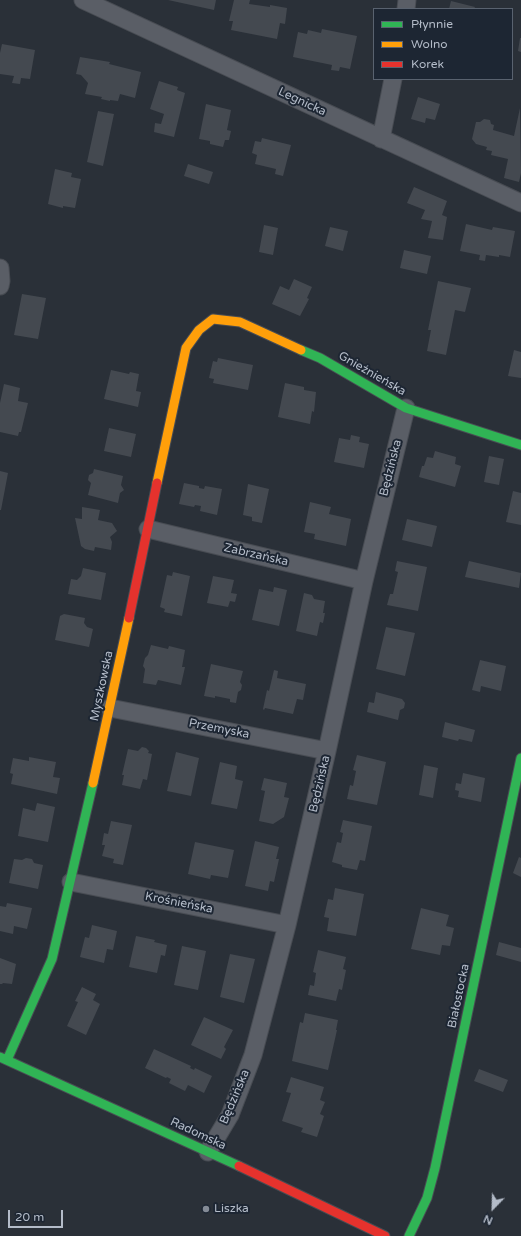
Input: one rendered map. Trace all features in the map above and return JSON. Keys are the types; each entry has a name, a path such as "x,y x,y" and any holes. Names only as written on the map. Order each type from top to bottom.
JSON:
{"street":[{"name":"Legnicka","path":"83,0 521,203"},
{"path":"382,139 393,80"},
{"path":"0,268 0,286"},
{"name":"Gnieźnieńska","path":"213,319 240,322 320,358 406,408 521,445"},
{"name":"Myszkowska","path":"4,1058 52,959 110,708 186,348 199,330 213,319"},
{"name":"Będzińska","path":"208,1152 230,1115 253,1055 287,925 364,581 406,408"},
{"name":"Zabrzańska","path":"148,529 364,581"},
{"name":"Przemyska","path":"110,708 327,750"},
{"name":"Białostocka","path":"409,1236 427,1198 435,1168 521,758"},
{"name":"Krośnieńska","path":"71,882 287,925"},
{"name":"Radomska","path":"4,1058 385,1236"}],"building":[{"path":"168,0 216,0 214,10"},
{"path":"234,0 250,0 249,4 270,7 270,5 287,8 285,24 280,23 277,39 231,30 233,21 229,21"},
{"path":"451,1 475,7 474,8 449,8"},
{"path":"322,29 357,36 350,69 340,67 339,71 331,70 332,65 293,57 298,32 307,34 308,30 321,33"},
{"path":"521,38 521,52 518,51"},
{"path":"2,44 35,50 30,79 21,78 20,84 12,83 14,76 0,74 0,53"},
{"path":"80,57 110,62 109,64 141,72 135,98 120,94 118,101 110,101 101,99 102,97 85,94 88,83 81,75 76,74"},
{"path":"159,81 178,87 177,90 185,93 174,137 154,132 155,123 161,124 164,114 150,109"},
{"path":"418,97 440,104 435,120 426,118 425,123 411,119"},
{"path":"206,104 231,110 227,130 231,131 229,140 225,140 223,147 210,144 210,141 199,139"},
{"path":"520,108 521,173 519,182 504,178 508,159 491,155 492,151 486,150 487,147 476,144 472,139 476,122 480,122 484,119 490,120 491,124 494,125 493,130 514,136"},
{"path":"98,111 114,114 103,166 87,162"},
{"path":"262,138 291,145 283,176 275,174 276,169 255,164 257,155 252,153 255,141 261,142"},
{"path":"188,164 213,172 209,184 184,176"},
{"path":"55,169 72,173 71,177 81,179 75,208 63,206 63,208 48,204"},
{"path":"414,187 447,201 442,215 447,217 443,240 428,238 432,221 421,219 425,210 407,203"},
{"path":"466,224 492,230 493,227 515,231 510,257 486,255 485,261 479,260 480,255 460,251"},
{"path":"264,225 278,228 273,255 259,252"},
{"path":"330,227 348,231 343,251 325,246"},
{"path":"404,250 431,256 427,274 400,268"},
{"path":"294,279 312,287 307,298 309,299 300,316 272,304 280,286 289,290"},
{"path":"438,281 471,288 465,312 455,310 446,355 427,351 431,330 428,330"},
{"path":"22,294 46,298 38,339 14,335"},
{"path":"514,350 521,352 521,378 508,376"},
{"path":"218,358 253,365 248,390 213,383 214,379 209,378 213,361 217,362"},
{"path":"111,370 129,374 130,372 139,374 136,391 141,392 138,407 104,399"},
{"path":"285,383 304,387 304,390 316,392 314,412 312,411 310,424 278,417"},
{"path":"4,384 20,388 18,401 28,403 21,432 19,432 18,436 0,432 0,403"},
{"path":"109,428 136,434 131,457 104,451"},
{"path":"351,435 360,437 359,442 369,444 364,468 334,462 339,438 350,440"},
{"path":"435,451 456,457 455,464 461,466 455,487 419,477 422,466 424,466 427,457 433,458"},
{"path":"489,456 504,459 499,485 484,482"},
{"path":"94,469 123,476 121,485 124,490 120,493 118,503 88,495 91,483 88,480 89,475 93,473"},
{"path":"0,471 8,473 1,510 0,510"},
{"path":"184,483 199,486 199,488 204,489 205,486 222,489 217,515 200,511 201,506 195,505 194,507 179,504"},
{"path":"248,484 269,489 262,523 252,521 252,517 243,515"},
{"path":"513,491 521,493 521,525 506,522"},
{"path":"310,502 331,507 329,514 351,519 346,546 314,539 315,534 304,532"},
{"path":"82,507 100,510 98,520 112,523 117,531 110,537 112,542 111,550 95,547 94,551 85,549 81,546 75,518 82,519"},
{"path":"407,519 437,526 432,547 402,540"},
{"path":"397,561 427,567 418,611 387,605 390,594 393,594 398,572 395,571"},
{"path":"469,561 521,573 519,588 465,577"},
{"path":"83,568 106,573 101,600 68,594 71,579 77,580 81,576"},
{"path":"173,572 190,576 182,616 164,612 165,609 160,607 167,575 172,576"},
{"path":"213,576 234,580 231,593 237,594 235,602 230,601 228,607 207,603"},
{"path":"274,587 287,590 279,626 252,620 259,589 273,592"},
{"path":"304,593 312,595 314,599 325,601 323,623 320,622 317,636 296,631"},
{"path":"64,614 85,618 84,623 87,627 93,629 89,647 55,640 60,616"},
{"path":"386,627 415,633 405,676 376,669"},
{"path":"151,645 168,649 169,646 185,650 182,667 185,667 181,685 158,680 156,685 143,683 145,669 143,666"},
{"path":"480,660 506,666 501,691 481,686 480,692 472,690"},
{"path":"211,664 243,671 240,682 242,685 241,690 238,692 236,703 230,702 230,699 215,696 215,698 204,696"},
{"path":"274,670 278,671 277,678 306,684 303,700 297,699 293,714 265,708 264,710 263,709 267,690 269,691"},
{"path":"376,692 402,699 405,703 404,708 400,710 398,720 367,712 369,702 374,703"},
{"path":"445,722 475,730 472,742 459,739 458,741 442,737"},
{"path":"142,747 149,751 148,753 152,754 147,780 143,779 140,789 122,785 124,775 122,775 128,749 138,751"},
{"path":"176,752 199,758 191,796 167,791"},
{"path":"357,755 386,762 377,805 347,799 350,785 353,786 356,771 353,770"},
{"path":"29,757 56,762 53,777 60,778 57,794 11,784 13,774 10,773 13,758 29,761"},
{"path":"220,762 237,766 235,779 243,781 237,809 211,804"},
{"path":"424,765 438,768 433,798 419,795"},
{"path":"463,773 485,778 481,802 458,797 459,791 455,790 456,783 461,784"},
{"path":"264,778 287,783 284,797 289,798 284,817 273,824 259,821 265,791 261,790"},
{"path":"37,803 55,807 48,842 18,836 23,808 35,811"},
{"path":"343,820 372,826 365,861 360,860 357,870 342,867 342,865 332,862 337,842 341,843 343,833 340,832"},
{"path":"111,821 132,825 123,865 113,863 114,859 102,856 105,845 102,845 104,833 108,834"},
{"path":"255,841 279,847 276,859 279,859 274,882 270,881 268,891 245,886"},
{"path":"195,842 234,850 228,878 211,875 210,879 188,874"},
{"path":"519,857 521,858 521,877 513,873"},
{"path":"26,858 32,859 34,863 43,865 38,889 9,883 14,859 22,860"},
{"path":"335,888 364,894 356,936 327,931 329,918 324,917 328,899 333,900"},
{"path":"7,903 32,908 27,929 14,926 13,934 0,931 0,906 6,907"},
{"path":"421,908 449,915 446,926 454,928 450,946 442,945 440,955 411,949"},
{"path":"92,925 117,931 113,950 107,949 104,963 80,957 85,937 89,938"},
{"path":"136,936 155,940 154,942 167,945 165,956 161,955 157,973 129,967"},
{"path":"499,942 521,948 521,962 496,955"},
{"path":"182,946 206,951 198,990 174,985"},
{"path":"318,950 346,957 343,969 346,970 342,990 339,989 336,1001 308,995 310,985 314,986 316,973 313,972"},
{"path":"230,954 255,959 244,1003 220,997"},
{"path":"0,958 16,964 12,984 0,984"},
{"path":"82,987 96,994 93,1000 100,1004 86,1035 67,1026 78,1002 75,1001"},
{"path":"305,1013 338,1020 328,1070 292,1061 300,1022 303,1023"},
{"path":"204,1017 233,1030 224,1047 226,1049 221,1059 191,1045"},
{"path":"154,1049 191,1066 190,1068 194,1070 195,1068 212,1076 204,1093 188,1085 185,1091 169,1083 171,1079 145,1068"},
{"path":"479,1069 508,1080 503,1092 474,1081"},
{"path":"291,1077 324,1087 320,1100 325,1102 320,1114 324,1116 317,1137 301,1132 303,1128 282,1121 291,1093 286,1092"}],"traffic: fast":[{"path":"301,350 320,358 406,408 521,445"},
{"path":"409,1236 427,1198 435,1168 521,758"},
{"path":"7,1060 52,959 93,783"},
{"path":"0,1057 239,1166"}],"traffic: slow":[{"path":"157,483 186,348 199,330 213,319 240,322 301,350"},
{"path":"93,783 129,618"}],"traffic: jam":[{"path":"129,618 157,483"},
{"path":"239,1166 385,1236"}],"place":[{"name":"Liszka","path":"206,1209"}]}
